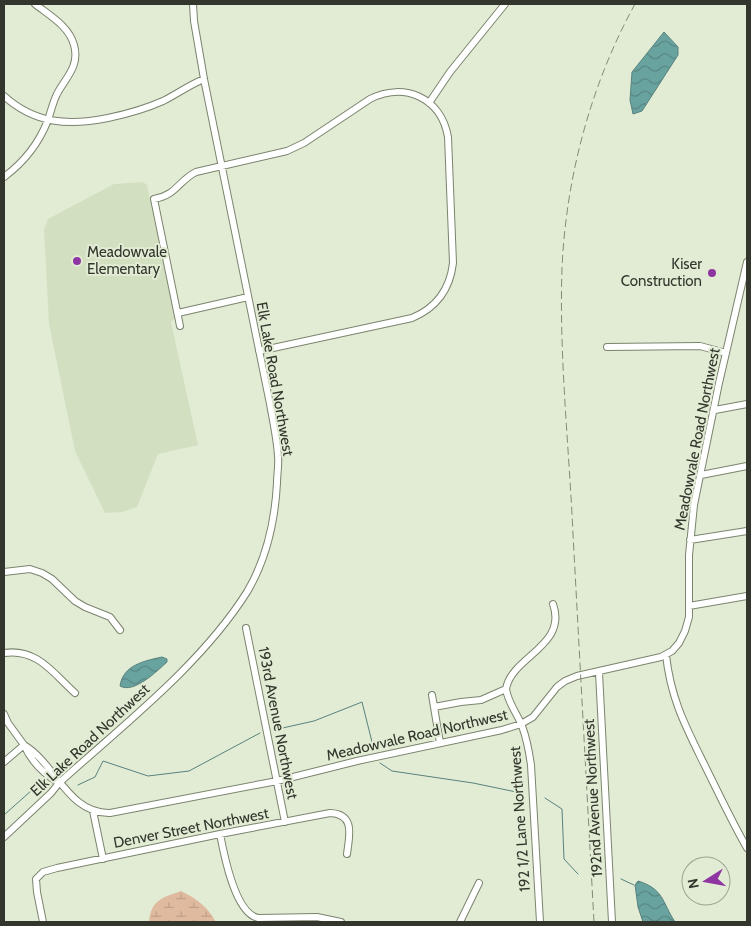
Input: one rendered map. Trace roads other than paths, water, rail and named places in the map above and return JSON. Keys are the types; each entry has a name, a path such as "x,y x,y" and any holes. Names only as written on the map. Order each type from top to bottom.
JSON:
{"street":[{"path":"4,178 21,163 42,133 58,92 74,67 75,50 72,38 64,27 35,4"},
{"name":"Elk Lake Road Northwest","path":"4,837 51,793 59,783 164,689 213,639 247,591 260,564 274,512 278,457 259,351 204,79 193,4"},
{"path":"429,103 450,72 506,4"},
{"path":"4,96 21,109 48,120 82,123 139,111 164,101 187,86 204,79"},
{"path":"180,326 154,199 172,193 192,174 222,165 270,156 296,147 370,99 383,94 404,92 418,96 429,103 436,109 444,121 449,147 453,264 450,279 443,293 427,311 412,318 259,351"},
{"name":"Meadowvale Road Northwest","path":"93,811 110,813 277,781 521,724 537,714 557,687 565,680 657,659 676,648 685,631 689,606 690,540 694,505 747,262"},
{"path":"178,313 248,297"},
{"path":"607,346 700,346 726,353"},
{"path":"715,410 747,404"},
{"path":"701,474 747,466"},
{"path":"690,540 747,531"},
{"path":"4,572 30,569 42,573 52,579 75,601 110,617 120,630"},
{"path":"689,606 747,596"},
{"path":"434,707 481,700 506,689 511,677 546,642 553,631 556,615 552,604"},
{"name":"193rd Avenue Northwest","path":"246,628 285,822"},
{"path":"4,654 20,652 38,659 75,693"},
{"path":"666,655 669,677 677,707 722,803 747,848"},
{"name":"192nd Avenue Northwest","path":"599,673 612,922"},
{"name":"192 1/2 Lane Northwest","path":"506,689 509,701 527,740 531,765 540,922"},
{"path":"432,696 440,743"},
{"path":"4,714 8,723 24,745 33,750 52,771 59,783 78,801 93,811 103,859"},
{"path":"4,762 24,745"},
{"name":"Denver Street Northwest","path":"43,922 36,883 40,874 46,871 330,813 340,815 346,820 349,827 347,854"},
{"path":"220,834 228,874 244,907 251,915 258,918 317,918 341,922"},
{"path":"460,922 479,883"}],"water":[{"path":"664,32 678,47 678,55 642,111 633,114 630,100 632,72"},
{"path":"162,657 167,659 167,662 145,680 132,687 120,686 125,673 135,665"},
{"path":"638,881 647,884 658,892 675,922 643,922 638,907 635,885"}],"waterway":[{"path":"278,729 314,721 362,702 372,742"},
{"path":"78,785 95,777 103,761 148,776 189,771 260,733"},
{"path":"380,763 392,771 473,783 521,793"},
{"path":"4,815 41,782"},
{"path":"545,798 562,809 564,859 578,874"},
{"path":"621,879 634,885"}],"railway":[{"path":"594,922 563,368 562,268 569,200 584,132 606,66 635,4"}],"place":[{"name":"Meadowvale Elementary","path":"77,261"},
{"name":"Kiser Construction","path":"712,273"}]}
